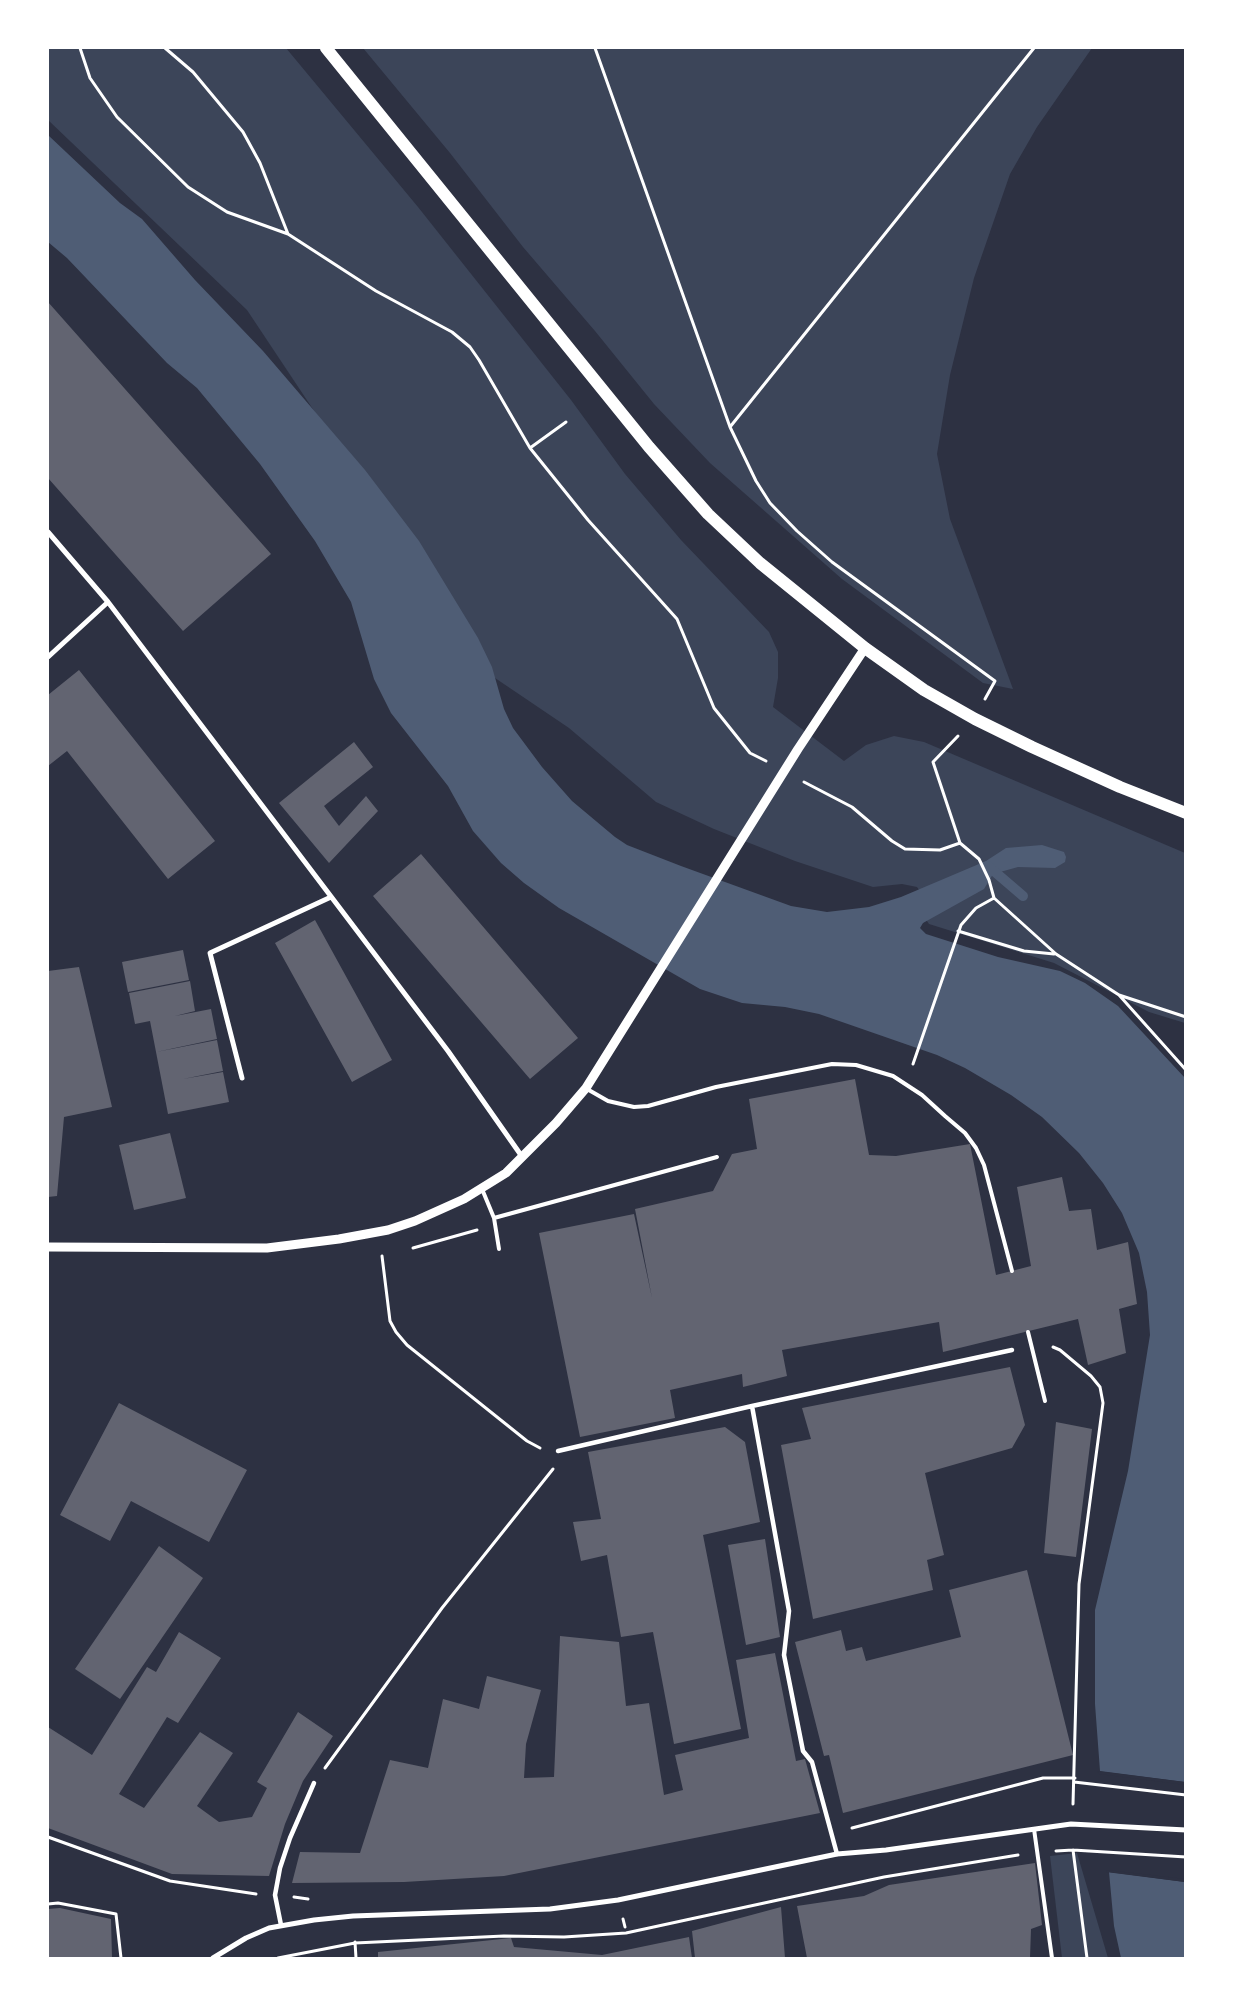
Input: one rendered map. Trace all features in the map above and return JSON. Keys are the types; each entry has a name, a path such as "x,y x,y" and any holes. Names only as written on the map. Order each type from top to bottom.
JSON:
{"main road":[{"path":"326,48 575,358 702,506 760,563 866,648 924,690 974,719 1120,787 1186,813"}],"street":[{"path":"48,532 108,602 448,1051 523,1158"},
{"path":"48,657 108,602"},
{"path":"48,1247 267,1248 339,1239 388,1230 415,1221 482,1189 506,1173 523,1158 586,1088 798,750 866,648"},
{"path":"242,1078 210,953 331,897"},
{"path":"558,1451 752,1406 1012,1350"},
{"path":"752,1406 789,1610 784,1655 803,1751 812,1762 837,1854"},
{"path":"281,1925 274,1895 290,1838 314,1783"},
{"path":"213,1958 258,1932 281,1925 354,1916 550,1909 618,1900 837,1854 886,1850 1071,1824 1084,1823 1186,1830"}],"lane":[{"path":"586,1088 608,1101 634,1107 648,1106 716,1087 832,1064 856,1065 893,1076 922,1096 965,1133 976,1148 986,1173 1012,1270"},
{"path":"494,1218 717,1157"},
{"path":"482,1189 494,1218 499,1249"},
{"path":"1028,1332 1045,1401"},
{"path":"1034,1829 1052,1958"}],"path":[{"path":"80,48 90,78 117,117 167,168 209,202 226,212 288,234 376,291 452,332 470,347 480,360 530,448 588,520 677,619 714,708 750,753 767,762"},
{"path":"165,48 193,72 243,132 260,163 288,234"},
{"path":"595,48 730,427 765,496 797,531 847,574 995,681 974,719 933,762 960,843 979,859 989,880 994,898 1056,954 1119,995 1186,1017"},
{"path":"730,427 1034,48"},
{"path":"530,448 566,422"},
{"path":"802,781 852,807 892,841 905,849 940,850 960,843"},
{"path":"916,1057 958,931 971,913 994,898"},
{"path":"958,931 1024,951 1056,954"},
{"path":"1119,995 1186,1070"},
{"path":"410,1248 495,1225"},
{"path":"392,1254 382,1256 390,1321 396,1332 407,1345 537,1447"},
{"path":"1032,1347 1052,1347 1068,1357 1091,1376 1100,1387 1103,1403 1079,1584 1074,1780 1071,1824 1087,1958"},
{"path":"314,1783 442,1608 570,1448"},
{"path":"831,1833 1043,1778 1074,1780 1085,1784 1186,1795"},
{"path":"48,1837 170,1881 311,1899"},
{"path":"278,1958 355,1943 504,1936 564,1937 626,1933 884,1877 1037,1853 1085,1850 1186,1857"},
{"path":"48,1904 58,1903 116,1914 121,1958"}],"shaded area":[{"path":"48,48 286,48 418,207 571,400 625,474 681,540 769,632 778,652 778,678 773,707 844,761 866,745 894,736 924,742 1185,853 1185,1023 1149,1012 1054,963 929,924 925,918 926,900 917,887 902,884 873,887 795,861 714,829 656,802 569,728 461,655 390,525 247,310 48,120"},
{"path":"363,48 1092,48 1037,127 1010,174 974,278 950,375 937,454 950,519 1013,689 983,683 842,579 710,463 654,404 523,247 450,153"},
{"path":"48,135 120,203 142,219 195,280 263,351 365,470 419,541 478,638 492,667 504,709 513,728 542,767 572,801 615,837 627,845 791,906 827,912 869,907 901,897 986,861 1006,848 1042,845 1064,852 1065,862 1055,868 1018,867 993,874 984,889 923,923 920,928 926,934 998,957 1060,971 1085,983 1118,1006 1185,1078 1185,1782 1100,1771 1095,1704 1095,1610 1128,1471 1150,1335 1147,1292 1139,1253 1122,1213 1103,1183 1079,1153 1042,1117 1011,1095 965,1068 937,1055 819,1014 785,1007 742,1003 700,989 559,908 524,883 501,863 473,831 448,786 391,713 374,679 351,602 315,541 260,464 197,388 167,363 67,258 48,242"},
{"path":"1077,1853 1108,1958 1062,1958 1050,1856"},
{"path":"1109,1872 1185,1882 1185,1958 1121,1958 1114,1926"}],"pier":[{"path":"1097,1771 1185,1782 1186,1785 1099,1774"},
{"path":"1107,1870 1186,1879 1185,1882 1106,1872"}],"building":[{"path":"48,302 271,554 183,631 48,478"},
{"path":"79,670 215,841 168,879 67,751 48,766 48,695"},
{"path":"354,742 373,767 324,806 339,826 366,796 378,811 329,863 279,803"},
{"path":"421,854 578,1038 530,1079 373,896"},
{"path":"315,920 392,1060 352,1082 275,943"},
{"path":"183,950 189,980 128,992 122,962"},
{"path":"79,967 112,1107 64,1117 57,1196 48,1197 48,971"},
{"path":"190,981 195,1011 175,1016 211,1009 217,1039 156,1052 150,1021 135,1024 129,993"},
{"path":"217,1040 223,1071 183,1079 223,1072 229,1102 168,1114 156,1052"},
{"path":"855,1079 869,1155 896,1156 970,1144 996,1275 1031,1266 1017,1187 1062,1177 1069,1211 1091,1209 1097,1250 1128,1242 1137,1304 1119,1309 1126,1353 1088,1365 1078,1319 943,1352 939,1322 782,1350 787,1376 743,1387 742,1374 670,1390 675,1418 580,1437 539,1233 634,1214 652,1298 635,1209 713,1191 732,1154 757,1149 749,1099"},
{"path":"170,1133 186,1198 134,1210 119,1145"},
{"path":"1010,1367 1025,1425 1012,1448 925,1473 944,1555 927,1560 933,1590 813,1619 781,1445 811,1439 802,1408"},
{"path":"119,1403 247,1470 209,1542 131,1501 110,1541 60,1515"},
{"path":"1056,1422 1092,1429 1076,1557 1044,1553"},
{"path":"725,1427 745,1442 760,1522 703,1535 741,1729 674,1744 653,1632 621,1637 607,1555 581,1561 573,1522 601,1519 588,1452"},
{"path":"765,1539 780,1637 746,1645 728,1545"},
{"path":"159,1546 203,1578 120,1699 75,1669"},
{"path":"1027,1570 1073,1755 843,1813 829,1755 824,1756 795,1642 841,1630 846,1651 862,1647 866,1661 961,1637 949,1590"},
{"path":"179,1632 221,1658 178,1723 167,1717 119,1794 144,1808 200,1732 233,1753 197,1806 219,1822 252,1817 267,1788 257,1782 298,1712 333,1736 303,1781 285,1824 269,1876 172,1874 48,1828 48,1727 92,1755 147,1667 156,1672"},
{"path":"560,1636 619,1642 626,1706 649,1703 664,1795 683,1790 675,1755 749,1738 736,1660 775,1653 796,1761 805,1759 820,1813 504,1876 404,1882 292,1883 300,1852 360,1853 390,1760 428,1768 443,1699 479,1709 487,1676 541,1690 526,1744 524,1778 554,1777"},
{"path":"1035,1863 1042,1925 1031,1929 1030,1958 807,1958 797,1906 864,1896 889,1885"},
{"path":"781,1907 785,1958 695,1958 692,1931"},
{"path":"60,1908 111,1919 112,1958 48,1958 48,1909"},
{"path":"689,1937 692,1958 378,1958 378,1952 511,1938 514,1947 602,1955"}],"waterway":[{"path":"985,867 988,866 1023,896"}]}
